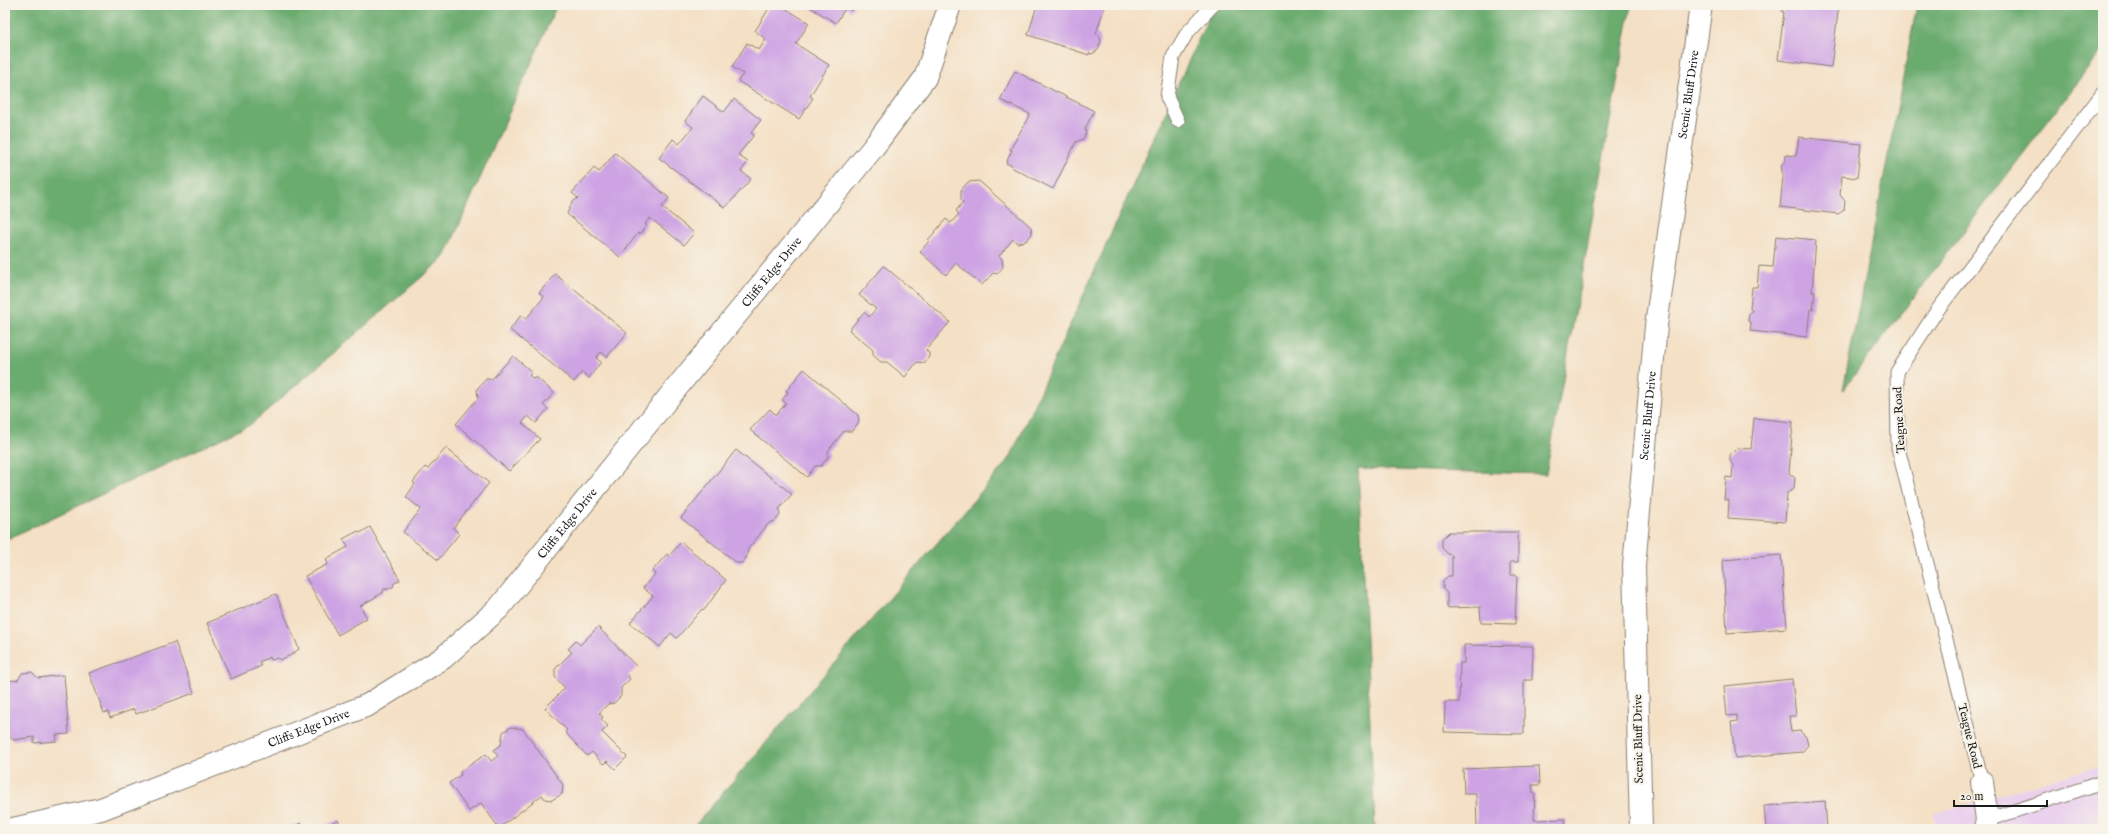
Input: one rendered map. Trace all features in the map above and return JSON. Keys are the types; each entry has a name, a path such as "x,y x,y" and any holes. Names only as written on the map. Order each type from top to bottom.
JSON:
{"street":[{"name":"Cliffs Edge Drive","path":"13,829 101,809 368,705 443,658 499,608 872,149 925,78 950,5"},
{"name":"Scenic Bluff Drive","path":"1641,829 1634,566 1656,326 1701,5"},
{"name":"Teague Road","path":"1982,782 1986,824"}],"lane":[{"path":"1178,121 1167,97 1173,57 1188,33 1213,5"},
{"name":"Teague Road","path":"1982,782 1898,448 1897,372 1936,312 2103,93"},
{"path":"1986,824 2103,782"}],"shaded area":[{"path":"2103,765 2103,829 1937,829 1933,814"}],"green space":[{"path":"5,5 557,5 445,257 250,425 5,540"},
{"path":"1214,5 1631,5 1546,474 1358,469 1375,829 692,829 1010,458"},
{"path":"1917,5 2103,5 2103,49 1843,390"}],"building":[{"path":"771,5 780,5 809,23 796,44 829,65 810,96 813,98 799,119 738,81 743,74 732,67 747,43 759,50 766,39 755,31"},
{"path":"806,5 855,5 851,11 846,7 836,23"},
{"path":"1037,5 1105,5 1096,34 1099,35 1101,41 1098,50 1092,54 1089,53 1089,55 1028,35"},
{"path":"1783,5 1839,5 1831,67 1778,60 1784,12 1782,12"},
{"path":"1015,71 1094,111 1085,129 1086,133 1083,139 1076,142 1053,189 1006,163 1012,150 1010,150 1030,114 1000,100"},
{"path":"703,96 724,112 734,99 761,120 751,133 754,135 738,155 748,162 741,171 751,179 725,208 659,158 673,139 679,144 693,127 685,121"},
{"path":"1799,137 1861,144 1857,178 1842,176 1840,195 1845,201 1844,210 1838,214 1780,207 1783,177 1781,165 1785,161 1786,155 1796,156"},
{"path":"615,153 669,198 662,207 694,233 684,245 650,218 645,224 647,225 640,234 638,233 620,257 567,214 572,202 578,198 572,193 594,168 599,172"},
{"path":"979,181 1031,227 1032,234 1026,241 1017,243 1013,239 999,256 1002,259 1003,267 997,274 993,273 982,285 956,263 946,275 920,252 946,219 951,223 959,214 956,211 963,202 961,200 961,190 968,182"},
{"path":"1776,236 1816,240 1812,292 1815,292 1813,310 1810,309 1807,337 1750,331 1751,323 1748,321 1749,313 1753,311 1750,309 1752,287 1757,287 1759,266 1773,267"},
{"path":"884,266 950,322 926,350 929,353 929,357 924,363 917,362 905,377 887,362 881,362 873,355 873,350 849,330 864,312 869,317 876,309 859,295"},
{"path":"555,274 627,333 607,357 601,352 596,358 601,362 589,378 582,372 574,382 510,330 521,315 526,319 544,297 539,293"},
{"path":"513,356 532,372 529,375 534,379 536,377 554,393 543,405 548,409 536,423 528,416 522,423 540,439 509,471 456,424 478,398 477,389 486,379 492,379"},
{"path":"804,369 858,415 859,422 852,431 844,431 828,451 828,457 821,466 815,466 807,477 750,430 770,409 776,415 786,403 782,400 788,392 786,391"},
{"path":"1754,418 1793,422 1789,473 1795,478 1794,489 1787,493 1785,522 1728,518 1729,500 1724,500 1726,477 1732,478 1733,465 1730,461 1730,455 1737,448 1751,449"},
{"path":"446,448 489,483 453,528 459,534 438,560 403,532 421,509 406,497 415,484 413,482 425,467 428,469"},
{"path":"736,450 792,494 779,509 780,515 775,521 769,523 748,549 747,556 742,563 737,563 681,518"},
{"path":"370,527 400,580 393,584 394,586 386,590 385,588 383,590 384,592 360,606 367,618 338,635 305,576 328,564 326,559 348,547 343,539 358,531 360,533"},
{"path":"1449,532 1518,532 1518,562 1510,562 1510,575 1517,575 1515,624 1481,623 1480,607 1447,608 1447,593 1443,589 1443,581 1448,576 1452,576 1452,555 1448,554 1442,548 1442,539"},
{"path":"681,542 726,580 705,609 701,610 677,638 671,633 660,647 630,623 653,596 643,588 655,574 652,571 667,554 669,556"},
{"path":"1781,555 1787,628 1727,633 1723,560"},
{"path":"276,594 299,649 280,660 277,658 271,660 270,657 259,662 261,666 231,679 207,623"},
{"path":"598,627 637,667 628,676 630,679 621,688 621,696 614,703 608,704 599,713 603,717 601,719 608,726 602,732 627,757 615,769 607,761 604,764 602,763 592,752 587,756 565,732 567,730 545,708 565,688 555,677 555,669 572,652 568,649 576,641 580,645"},
{"path":"175,642 194,693 136,714 134,709 110,718 108,712 104,713 89,673"},
{"path":"1464,645 1533,646 1532,680 1524,680 1524,734 1444,732 1445,702 1459,702 1460,663 1464,663"},
{"path":"32,672 38,678 64,675 69,734 56,735 57,741 34,743 34,737 13,740 8,735 5,735 5,681 18,680 22,673"},
{"path":"1792,679 1796,716 1789,716 1791,732 1800,731 1806,737 1808,745 1802,752 1735,758 1731,722 1737,721 1737,715 1727,716 1724,686"},
{"path":"511,727 523,729 563,785 562,794 552,800 545,799 542,795 499,828 481,803 469,811 449,783 461,775 460,772 486,754 491,761 498,756 494,750 501,745 503,732"},
{"path":"1539,766 1540,785 1532,785 1533,793 1535,793 1534,820 1565,819 1566,829 1477,829 1476,794 1464,794 1463,769"},
{"path":"1825,801 1827,829 1766,829 1764,806"},
{"path":"338,820 342,829 317,829"},
{"path":"301,823 304,829 287,829"}]}
